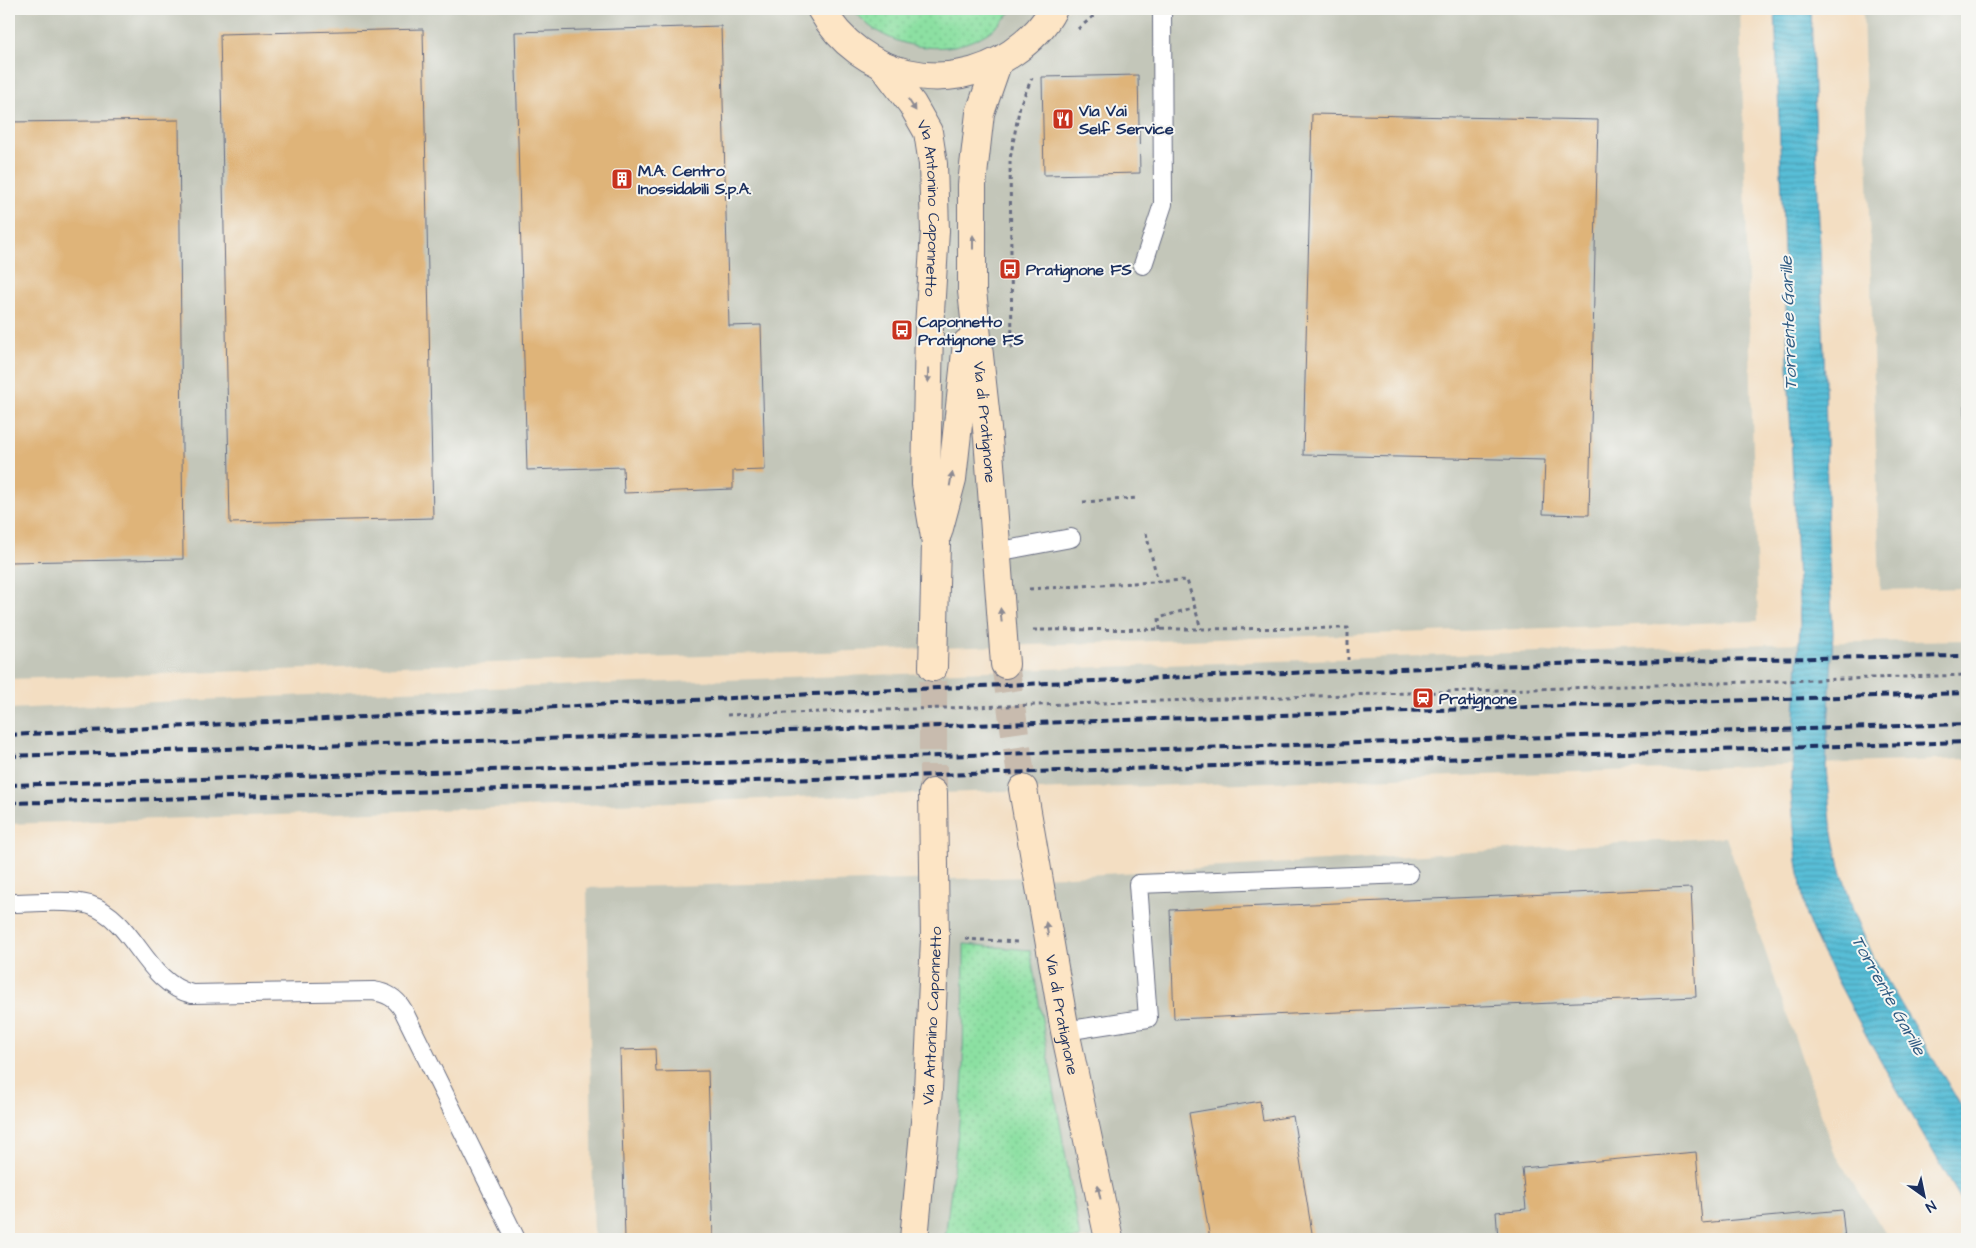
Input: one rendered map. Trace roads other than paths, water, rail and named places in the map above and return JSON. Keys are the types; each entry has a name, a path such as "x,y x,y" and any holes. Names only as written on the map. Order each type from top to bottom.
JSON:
{"main road":[{"path":"821,9 829,23 853,48 883,66 921,76 960,76 997,64 1026,43 1053,9"},
{"name":"Via di Pratignone","path":"997,64 980,113 972,185 972,291 988,438 1005,664"},
{"name":"Via Antonino Caponnetto","path":"883,66 912,104 928,132 932,164 935,231 929,328 926,484 936,543 934,666"},
{"name":"Via Antonino Caponnetto","path":"936,543 952,479 972,291"},
{"name":"Via di Pratignone","path":"1023,789 1065,1031 1109,1239"},
{"name":"Via Antonino Caponnetto","path":"914,1239 928,1090 934,939 933,793"}],"lane":[{"path":"1143,265 1163,204 1162,9"},
{"path":"996,552 1071,538"},
{"path":"1065,1031 1148,1018 1138,884 1409,874"},
{"path":"9,904 72,903 89,905 100,910 118,924 161,976 176,990 183,992 192,994 373,991 382,992 390,996 398,1002 403,1010 516,1239"}],"water":[{"name":"Torrente Garille","path":"1775,9 1811,9 1825,380 1828,545 1833,633 1826,768 1831,823 1839,863 1853,910 1874,958 1967,1116 1967,1210 1873,1048 1822,952 1806,916 1797,861 1791,792 1800,624 1790,415"}],"tunnel":[{"path":"1005,664 1023,789"},
{"path":"933,667 933,793"}],"railway":[{"path":"9,735 1232,675 1477,666 1967,656"},
{"path":"9,756 1967,693"},
{"path":"9,785 1967,724"},
{"path":"9,803 379,793 1967,742"}],"place":[{"name":"Via Vai Self Service","path":"1063,119"},
{"name":"M.A. Centro Inossidabili S.p.A.","path":"622,179"},
{"name":"Pratignone FS","path":"1010,269"},
{"name":"Caponnetto Pratignone FS","path":"902,330"},
{"name":"Pratignone","path":"1423,698"}]}
